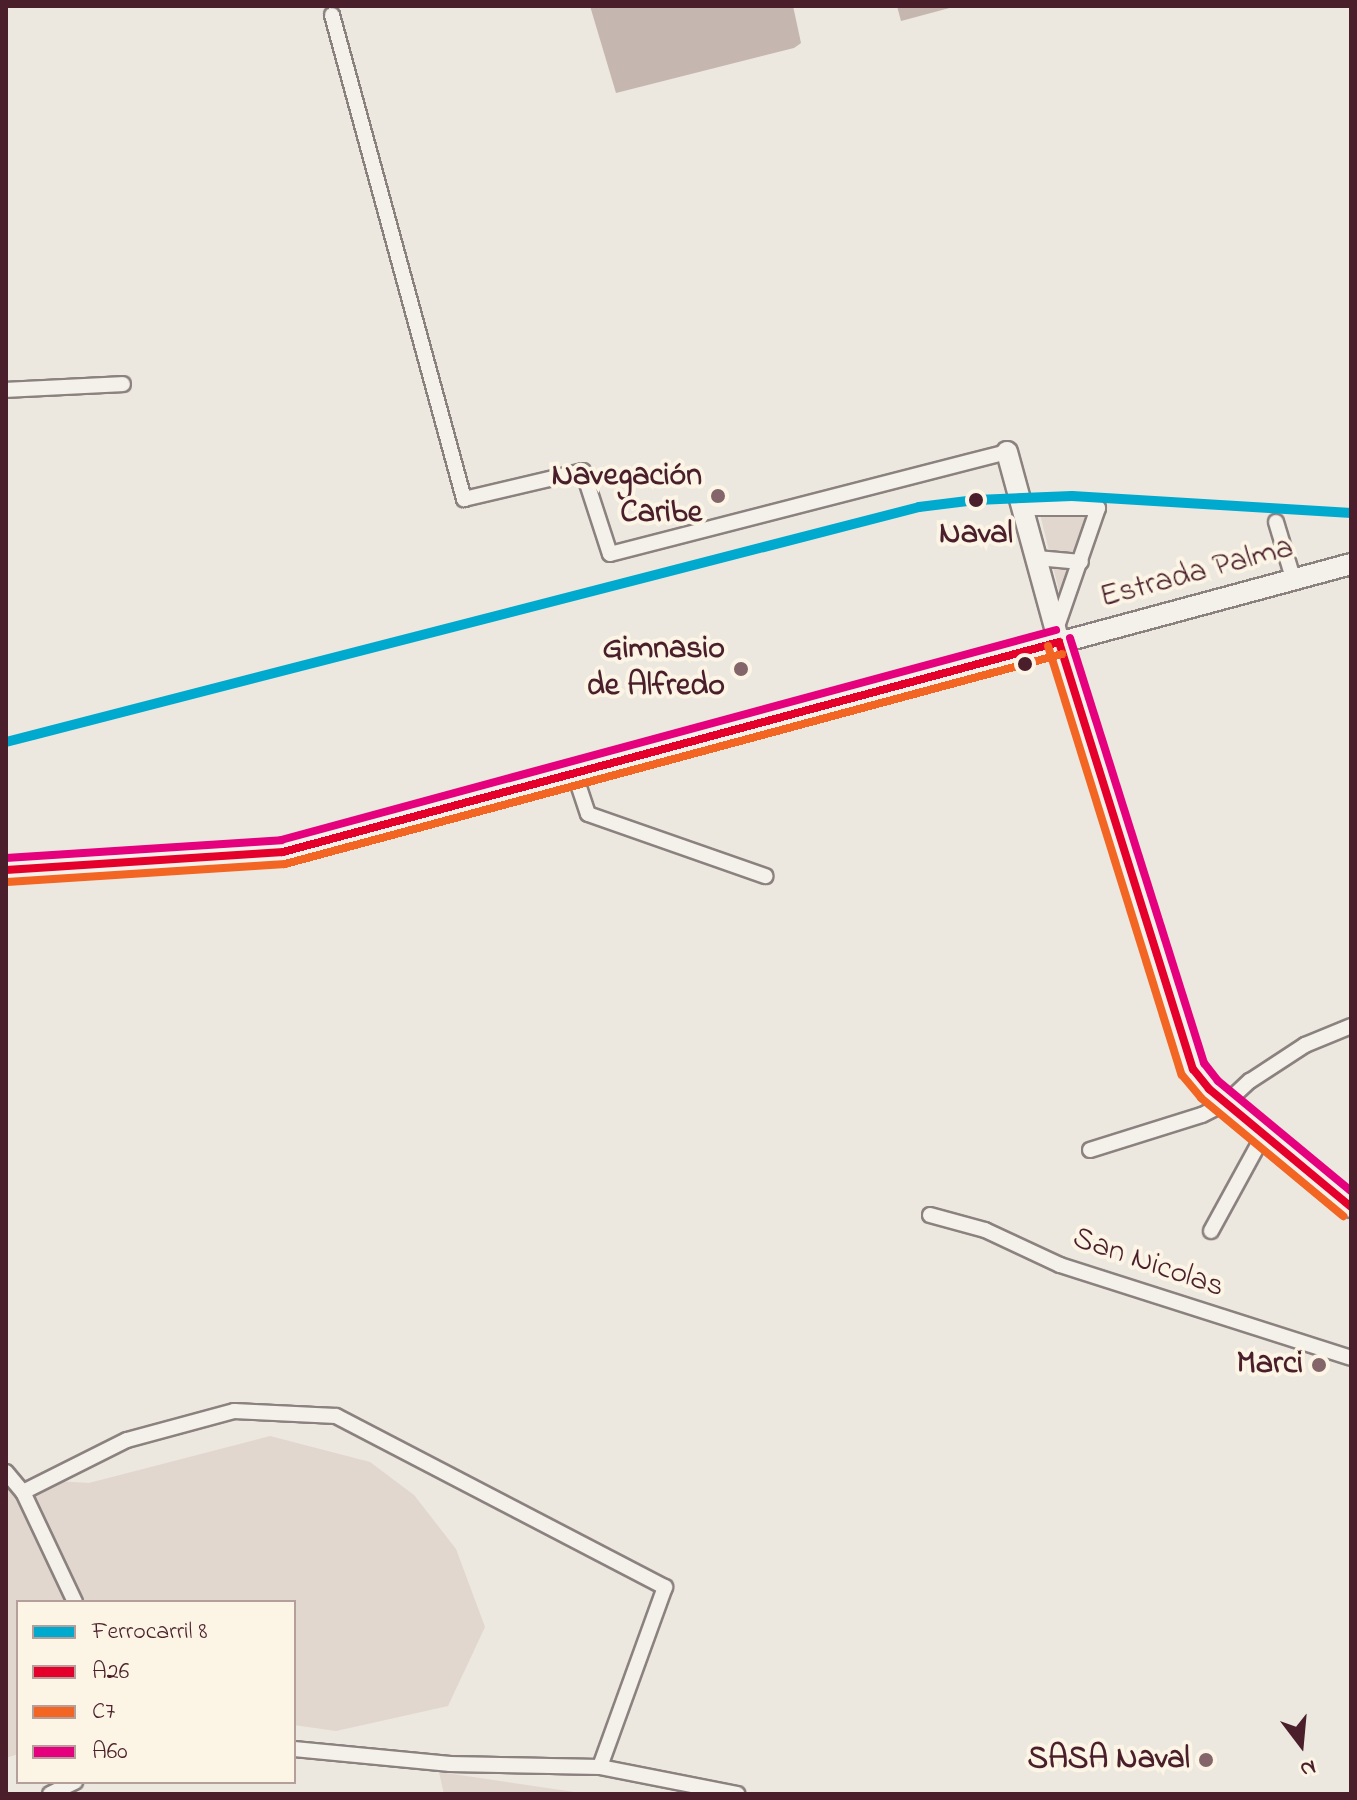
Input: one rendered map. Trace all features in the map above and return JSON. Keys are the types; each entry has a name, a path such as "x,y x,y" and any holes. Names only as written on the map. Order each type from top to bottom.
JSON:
{"main road":[{"path":"1007,452 1058,636 1193,1069 1226,1103 1351,1207"},
{"name":"Estrada Palma","path":"6,870 283,852 1058,636 1351,564"}],"street":[{"path":"332,15 464,499 583,471 610,554 1007,452"},
{"path":"6,390 123,384"},
{"path":"1025,508 1098,508 1058,636"},
{"path":"1276,522 1293,578"},
{"path":"1037,558 1081,562"},
{"path":"574,772 588,814 765,876"},
{"path":"1090,1150 1202,1115 1226,1103 1250,1081 1305,1045 1351,1026"},
{"path":"1211,1231 1264,1134"},
{"name":"San Nicolas","path":"930,1215 985,1230 1060,1265 1351,1358"},
{"path":"23,1492 127,1440 234,1411 249,1409 336,1416 665,1587 600,1767"},
{"path":"6,1472 23,1492 74,1600"},
{"path":"296,1749 450,1764 600,1767 737,1794"},
{"path":"50,1794 71,1784"}],"shaded area":[{"path":"590,6 793,6 801,43 794,48 616,93"},
{"path":"897,6 957,6 901,21"},
{"path":"1040,514 1087,515 1061,599"},
{"path":"270,1436 370,1462 414,1495 456,1549 485,1627 448,1706 336,1731 296,1725 296,1600 16,1600 16,1755 6,1758 6,1478 89,1483"},
{"path":"439,1772 588,1794 444,1794"}],"rail line":[{"name":"8","path":"6,742 919,507 976,500 1072,496 1351,513"}],"transit line":[{"name":"A60","path":"6,858 281,840 1056,630"},
{"name":"A60","path":"1070,638 1204,1063 1218,1081 1351,1191"},
{"name":"A26","path":"1059,642 1193,1069 1209,1089 1351,1207"},
{"name":"A26","path":"6,870 283,852 1059,642"},
{"name":"C7","path":"1048,646 1182,1075 1201,1098 1343,1216"},
{"name":"C7","path":"7,882 285,864 1062,654"}],"place":[{"name":"Navegación Caribe","path":"718,496"},
{"name":"Naval","path":"976,500"},
{"name":"Gimnasio de Alfredo","path":"741,669"},
{"name":"Marci","path":"1319,1365"},
{"name":"SASA Naval","path":"1206,1760"}]}
